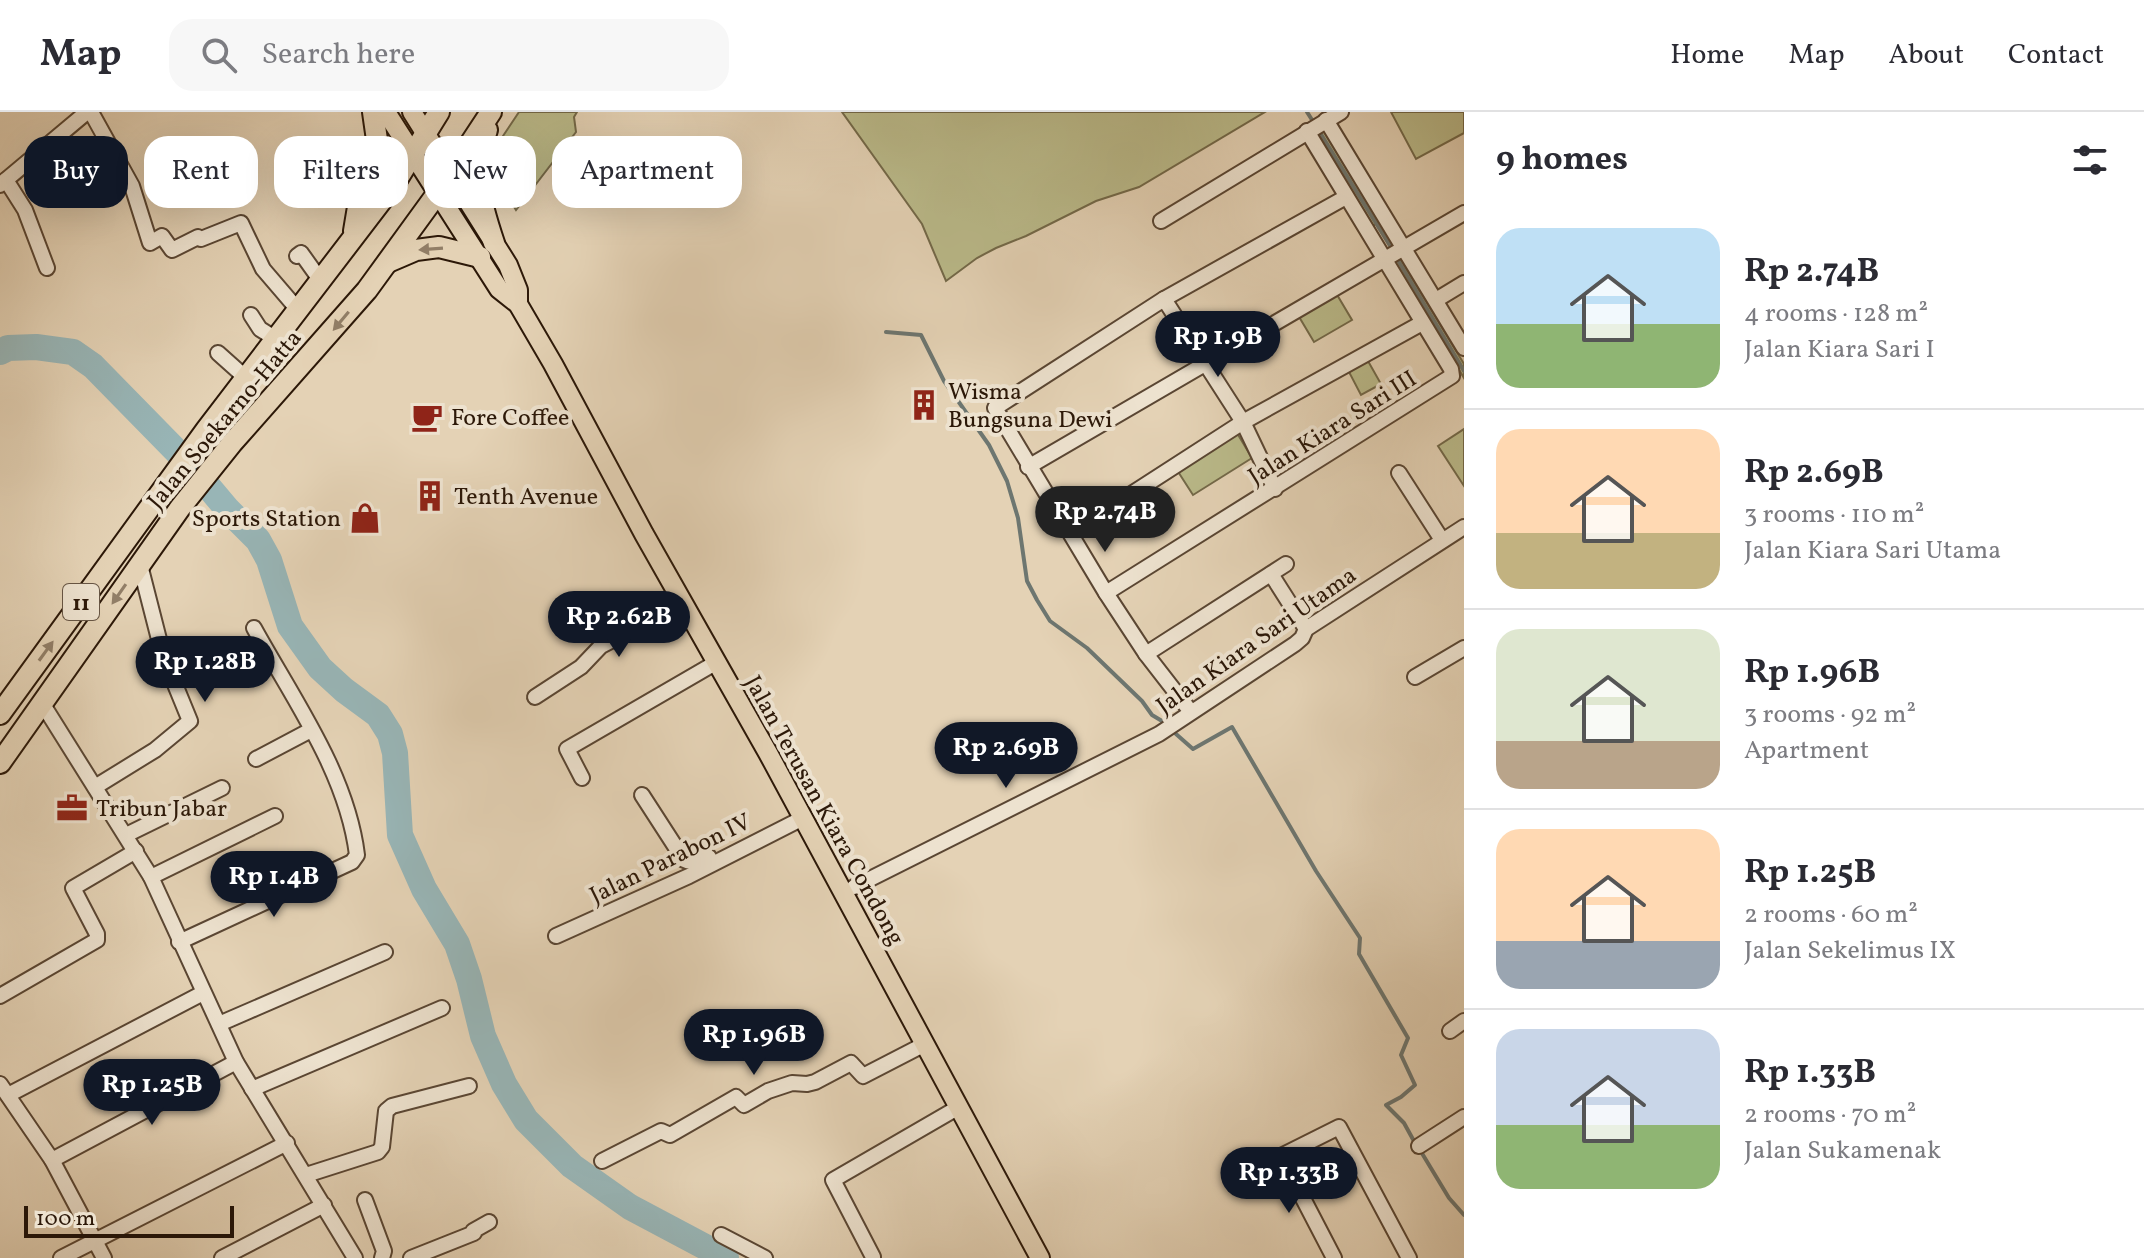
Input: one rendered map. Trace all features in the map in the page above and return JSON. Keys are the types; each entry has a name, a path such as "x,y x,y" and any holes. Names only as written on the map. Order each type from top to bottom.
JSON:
{"highway":[{"path":"352,239 359,201 378,147 373,112"},
{"name":"Jalan Soekarno-Hatta","path":"0,714 162,489 352,239 414,153 439,112"},
{"name":"Jalan Soekarno-Hatta","path":"476,136 493,112"},
{"path":"384,264 416,250 439,247 487,250 477,172 480,145 493,112"},
{"name":"Jalan Soekarno-Hatta","path":"0,763 180,508 229,446 336,327 426,208"}],"main road":[{"name":"Jalan Terusan Kiara Condong","path":"386,112 424,168"},
{"name":"Jalan Terusan Kiara Condong","path":"412,112 429,136"},
{"name":"Jalan Terusan Kiara Condong","path":"453,208 515,281 518,304 925,1044 1034,1256"},
{"name":"Jalan Terusan Kiara Condong","path":"467,208 487,250"}],"street":[{"path":"47,268 25,210 3,183 89,112 132,186 150,243 162,236 172,250 198,237 201,239 241,223 263,269 299,311"},
{"path":"1161,221 1341,112"},
{"path":"1316,126 1346,197 1436,300 1464,348"},
{"path":"1071,533 1243,422 1422,323 1393,253 1316,126"},
{"path":"1191,712 1146,654 1106,593 995,413 995,408 1164,299 1346,197"},
{"path":"1028,467 1464,213"},
{"path":"297,256 301,253 321,281"},
{"path":"1436,300 1464,283"},
{"path":"1164,299 1243,422 1275,489"},
{"path":"251,315 260,329 276,339"},
{"name":"Jalan Kiara Sari III","path":"1106,593 1449,379 1451,369 1422,323"},
{"path":"218,353 246,378"},
{"path":"1399,473 1442,540"},
{"name":"Jalan Kiara Sari Utama","path":"854,887 1159,734 1295,644 1306,629 1464,527"},
{"path":"1146,654 1286,564"},
{"path":"95,787 155,750 190,721 163,655 140,565"},
{"path":"1271,574 1306,629"},
{"path":"535,697 581,667 601,646 672,609 680,597"},
{"path":"179,942 352,862 357,855 355,839 333,772 254,628"},
{"path":"1415,677 1464,648"},
{"path":"582,778 567,749 717,662"},
{"path":"42,703 151,877 236,1062 355,1258"},
{"path":"256,759 311,730"},
{"path":"126,835 222,788"},
{"path":"642,795 684,860 689,863 699,862 801,816"},
{"path":"151,877 275,816"},
{"name":"Jalan Parabon IV","path":"556,936 689,876 801,816"},
{"path":"0,996 97,940 97,934 73,888 136,851"},
{"path":"219,1024 385,952"},
{"path":"104,1258 52,1160 4,1089 203,993"},
{"path":"252,1089 442,1008"},
{"path":"1450,1031 1464,1021"},
{"path":"602,1161 661,1131 670,1135 736,1097 744,1105 768,1091 792,1083 815,1082 851,1063 863,1076 925,1044"},
{"path":"52,1160 236,1062"},
{"path":"306,1175 378,1152 382,1147 386,1111 392,1106 469,1086"},
{"path":"873,1257 833,1180 959,1107"},
{"path":"1419,1146 1464,1117"},
{"path":"1334,1258 1282,1158 1336,1128 1342,1129 1409,1258"},
{"path":"61,1258 287,1143"},
{"path":"365,1200 384,1251 382,1258"},
{"path":"222,1258 324,1205"},
{"path":"411,1258 474,1233 489,1222"},
{"path":"721,1235 765,1258"}],"green space":[{"path":"519,112 577,112 573,136 552,136 552,163 536,184 536,136 503,136"},
{"path":"842,112 1265,112 1139,187 1096,201 996,248 946,281 922,224"},
{"path":"1391,112 1464,112 1464,133 1416,159"},
{"path":"1331,127 1385,218 1368,229 1311,137"},
{"path":"1399,257 1464,364 1464,378 1393,261"},
{"path":"1336,293 1352,320 1314,342 1298,315"},
{"path":"1368,361 1381,384 1361,395 1349,372"},
{"path":"1464,429 1464,486 1438,446"},
{"path":"1237,433 1252,458 1193,495 1177,470"}],"waterway":[{"path":"1307,112 1314,123"},
{"path":"1319,131 1392,249"},
{"path":"1396,257 1464,371"},
{"path":"886,332 921,335 944,381 989,445 1007,481 1018,518 1027,581 1050,621 1087,648 1142,701 1152,715 1162,721"},
{"path":"0,352 8,348 36,347 73,352 93,366 258,540 269,560 290,626 320,668 378,715 390,734 395,753 400,835 424,889 457,944 483,1036 504,1084 526,1120 572,1166 630,1207 726,1258"},
{"path":"1176,734 1193,749 1232,727 1316,871 1360,938 1359,954 1408,1038 1401,1055 1415,1085 1386,1105 1404,1123 1415,1143"},
{"path":"1420,1150 1449,1198 1464,1215"}],"place":[{"name":"Wisma Bungsuna Dewi","path":"924,405"},
{"name":"Fore Coffee","path":"427,417"},
{"name":"Tenth Avenue","path":"430,496"},
{"name":"Sports Station","path":"365,518"},
{"name":"Tribun Jabar","path":"72,808"}]}
